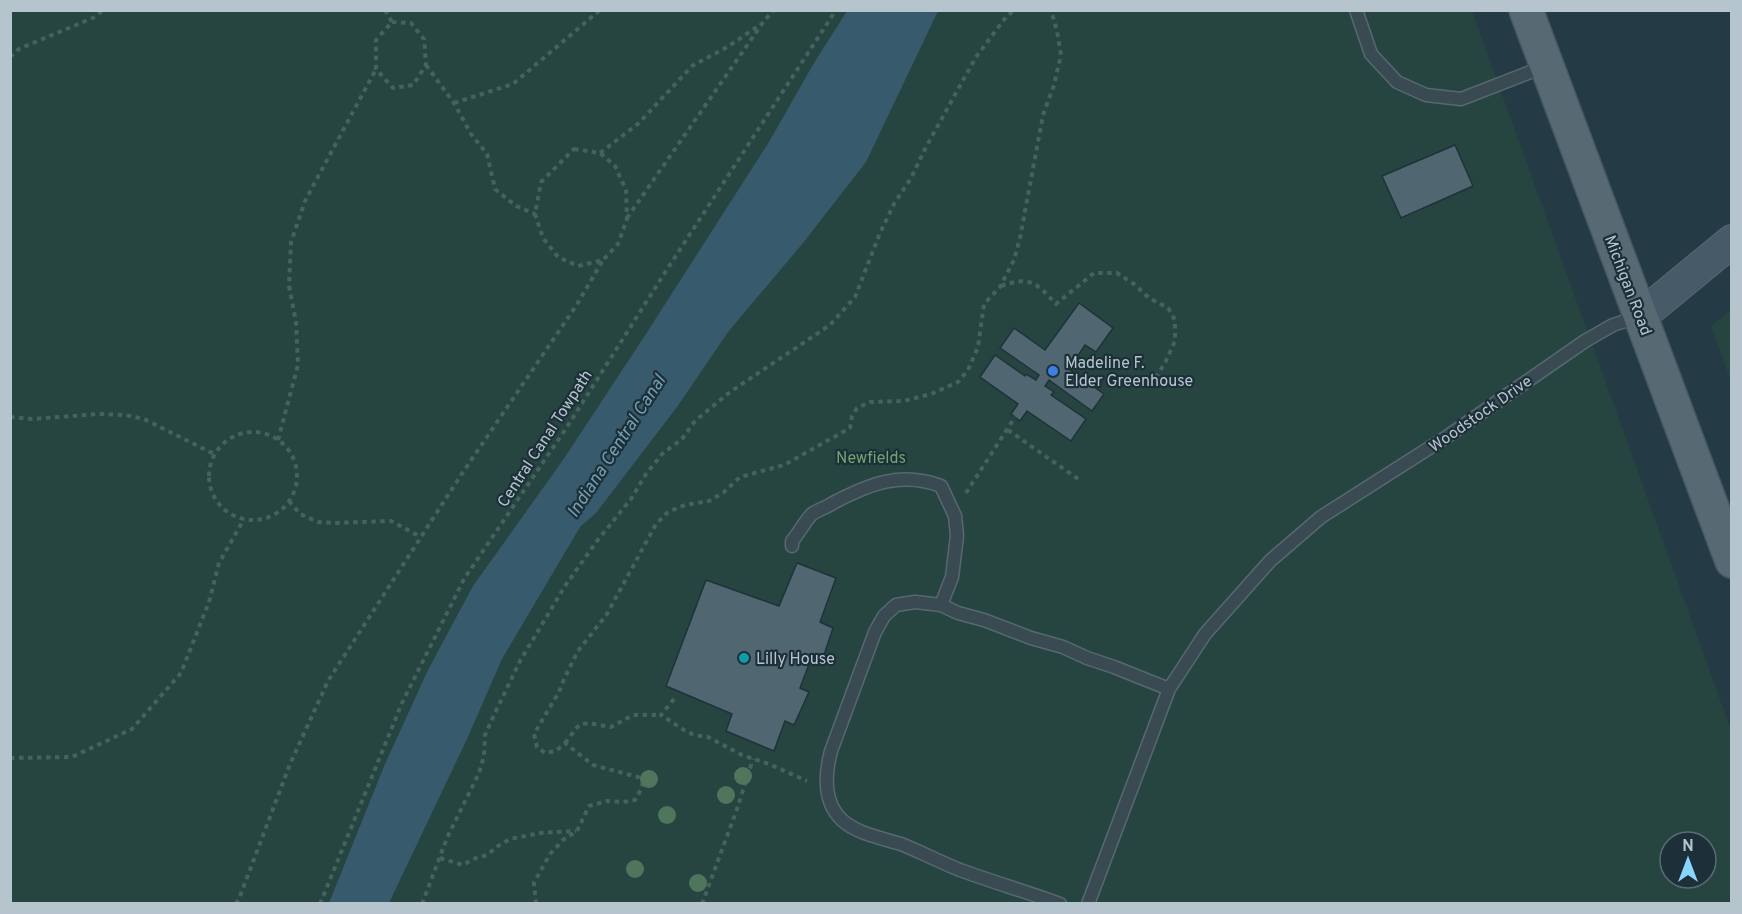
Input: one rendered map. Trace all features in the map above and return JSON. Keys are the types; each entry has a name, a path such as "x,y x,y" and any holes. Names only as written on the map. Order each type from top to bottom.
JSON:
{"main road":[{"name":"Michigan Road","path":"1526,10 1731,561"}],"street":[{"path":"1641,316 1731,241"}],"lane":[{"path":"1356,10 1371,54 1397,82 1426,95 1461,99 1547,66"},
{"name":"Woodstock Drive","path":"1088,903 1169,689 1205,634 1270,561 1322,517 1440,442 1585,341 1613,325 1641,316"},
{"path":"792,546 792,541 813,514 848,495 883,481 907,478 926,480 941,486 956,516 957,536 952,577 941,605"},
{"path":"1060,903 960,870 902,845 859,830 842,820 831,804 827,787 827,768 831,751 868,649 884,616 896,605 915,602 941,605 958,613 1063,647 1169,689"}],"path":[{"path":"10,57 19,50 94,17 103,10"},
{"path":"385,10 392,22"},
{"path":"454,103 513,84 600,10"},
{"path":"236,903 290,764 328,681 421,537 576,306 603,260 618,244 627,219 764,21 774,10"},
{"name":"Central Canal Towpath","path":"320,903 402,703 464,579 567,427 836,10"},
{"path":"422,903 439,858 479,773 484,756 485,735 500,700 520,661 565,586 631,499 646,474 662,454 682,439 695,421 730,392 830,325 855,297 894,204 911,178 976,57 1006,17 1014,10"},
{"path":"827,787 753,759 708,737 694,735 661,715 633,715 611,727 588,723 579,725 556,751 545,753 537,747 534,734 559,692 578,651 607,614 656,524 669,512 685,505 709,501 723,494 740,477 784,465 850,428 852,416 857,408 870,402 904,401 931,394 958,382 968,370 978,347 984,304 1000,287 1014,260 1020,238 1043,115 1054,85 1061,55 1051,10"},
{"path":"600,153 639,123 692,66 729,46 764,21"},
{"path":"392,22 411,23 424,39 426,65 454,103 471,134 487,154 495,189 516,206 535,214"},
{"path":"278,440 298,366 296,322 289,286 291,242 305,201 376,69 376,40 392,22"},
{"path":"376,69 393,88 413,85 426,65"},
{"path":"603,260 578,266 558,257 543,238 535,214 541,182 574,149 600,153 615,166 626,190 627,219"},
{"path":"1000,287 1018,280 1033,283 1056,304 1094,273 1117,273 1149,298 1168,308 1175,320 1175,341 1153,382"},
{"path":"10,417 32,419 99,414 125,415 144,419 214,454"},
{"path":"953,510 1015,417"},
{"path":"1008,430 1081,480"},
{"path":"250,432 265,434 278,440 289,451 295,464 297,479 294,494 285,506 273,515 259,519 244,519 220,506 209,481 214,454 224,443 237,435 250,432"},
{"path":"289,501 300,514 318,522 391,521 421,537"},
{"path":"10,758 72,757 132,729 181,673 209,602 219,563 244,519"},
{"path":"661,715 674,699"},
{"path":"536,903 534,884 541,870 550,854 563,840 577,831 590,806 607,801 636,800 643,786 638,777 593,765 565,743"},
{"path":"702,903 753,759"},
{"path":"439,858 463,865 487,855 510,839 541,833 577,831"}],"green space":[{"name":"Newfields","path":"10,11 1472,11 1731,730 1731,903 11,903"},
{"path":"1731,310 1731,381 1711,326"}],"water":[{"name":"Indiana Central Canal","path":"847,11 938,11 866,162 803,243 728,332 677,407 596,513 580,527 502,659 467,739 389,903 329,903 385,764 428,670 473,586 563,460 644,337 769,142"}],"building":[{"path":"1455,145 1473,186 1401,218 1382,176"},
{"name":"Madeline F. Elder Greenhouse","path":"1079,303 1113,328 1096,352 1085,345 1069,369 1104,394 1092,411 1049,380 1045,386 1054,392 1051,395 1086,419 1071,441 1027,411 1020,421 1011,414 1018,404 980,377 995,355 1025,376 1026,374 1036,380 1039,375 1000,348 1014,328 1045,350"},
{"name":"Lilly House","path":"797,563 836,578 820,622 833,628 822,661 812,656 800,688 809,692 794,725 785,721 774,751 726,731 732,714 666,686 706,580 779,606"}],"place":[{"name":"Madeline F. Elder Greenhouse","path":"1053,371"},
{"name":"Lilly House","path":"744,658"}]}
